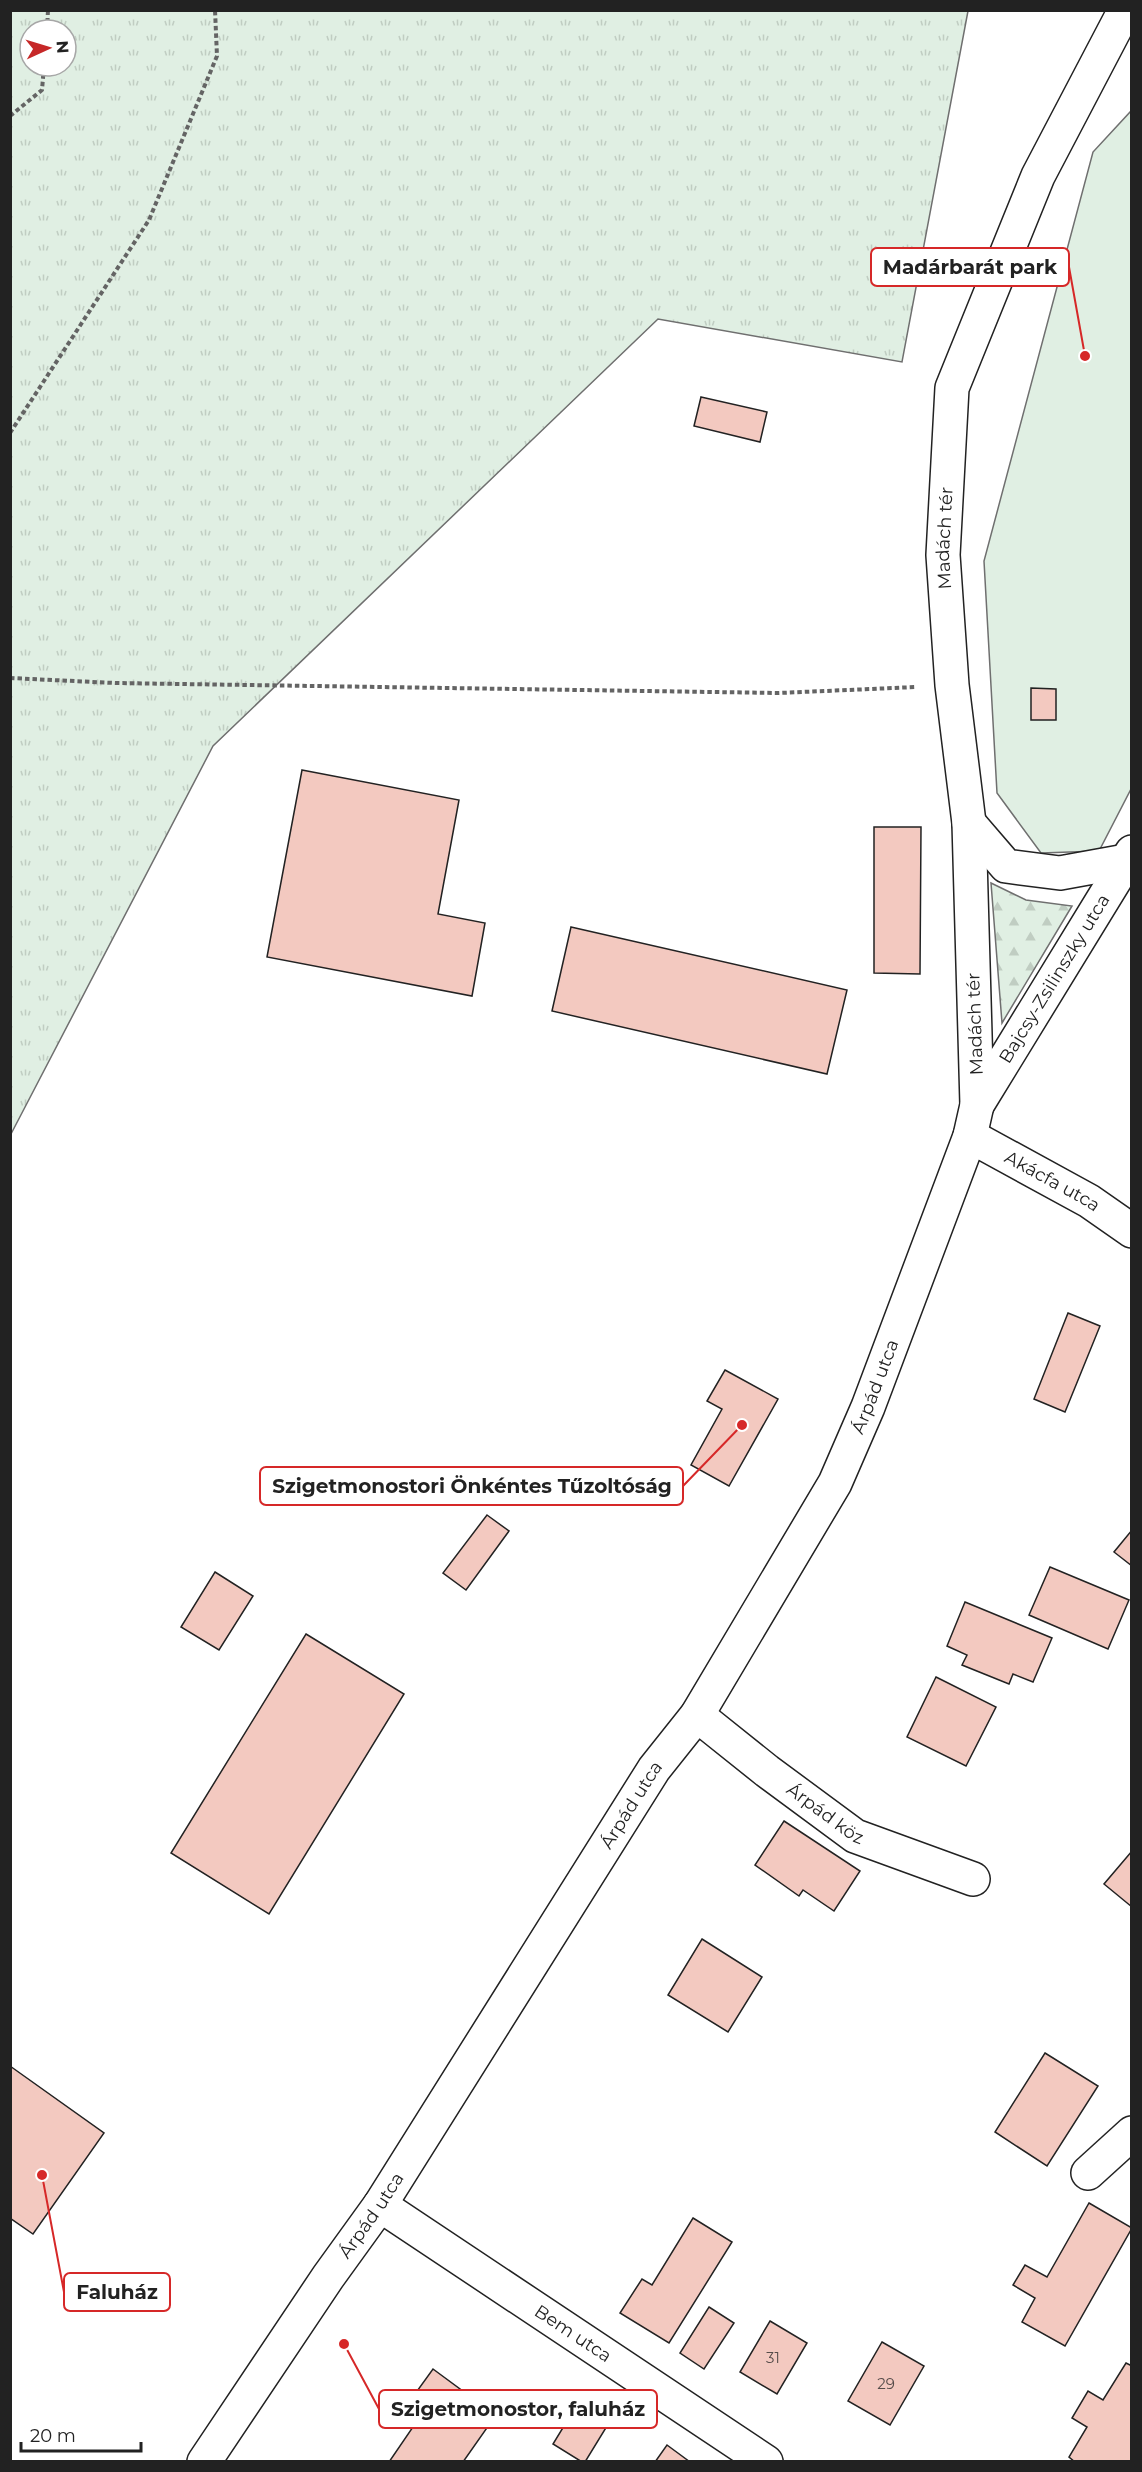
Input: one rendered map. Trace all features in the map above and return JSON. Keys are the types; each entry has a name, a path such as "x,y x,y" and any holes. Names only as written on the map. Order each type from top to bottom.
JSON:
{"street":[{"name":"Madách tér","path":"974,1121 969,823 952,685 943,555 951,388 1038,176 1125,10"},
{"path":"969,823 1006,866 1060,873 1130,859"},
{"name":"Bajcsy-Zsilinszky utca","path":"974,1121 1130,859"},
{"name":"Akácfa utca","path":"974,1121 1131,1231"},
{"name":"Árpád utca","path":"204,2462 328,2277 380,2205 654,1769 697,1715 835,1483 868,1407 974,1121"},
{"name":"Árpád köz","path":"697,1715 767,1771 855,1836 973,1879"},
{"path":"1088,2173 1131,2133"},
{"name":"Bem utca","path":"380,2205 766,2462"}],"path":[{"path":"10,433 149,220 217,57 215,10"},
{"path":"10,116 42,90 43,78"},
{"path":"10,678 127,683 779,693 952,685"}],"green space":[{"path":"11,10 968,11 902,362 658,319 213,746 11,1134"},
{"path":"1131,111 1132,787 1099,851 1041,853 997,793 984,561 1093,152"},
{"path":"991,883 1026,900 1072,906 1002,1023"}],"building":[{"path":"701,397 767,412 760,442 694,426"},
{"path":"1031,688 1056,689 1056,720 1031,720"},
{"path":"302,770 459,800 438,914 485,923 472,996 267,957"},
{"path":"874,827 921,827 920,974 874,973"},
{"path":"571,927 847,990 827,1074 552,1011"},
{"path":"1068,1313 1100,1326 1065,1412 1034,1399"},
{"path":"725,1370 778,1399 729,1486 691,1465 722,1409 707,1401"},
{"path":"487,1515 509,1531 466,1590 443,1573"},
{"path":"1132,1530 1132,1566 1114,1552"},
{"path":"1050,1567 1129,1600 1108,1649 1029,1615"},
{"path":"215,1572 253,1596 219,1650 181,1627"},
{"path":"965,1602 1052,1638 1033,1682 1013,1674 1009,1684 962,1665 967,1655 947,1646"},
{"path":"306,1634 404,1694 269,1914 171,1853"},
{"path":"936,1677 996,1707 966,1766 907,1737"},
{"path":"784,1821 860,1871 834,1911 803,1890 799,1896 755,1865"},
{"path":"1132,1851 1132,1907 1104,1884"},
{"path":"702,1939 762,1977 728,2032 668,1995"},
{"path":"1045,2053 1098,2086 1047,2166 995,2132"},
{"path":"10,2066 104,2133 33,2234 10,2218"},
{"path":"1089,2203 1132,2228 1065,2346 1022,2322 1035,2298 1013,2285 1025,2265 1047,2277"},
{"path":"693,2218 732,2242 669,2343 620,2313 642,2279 652,2285"},
{"path":"709,2307 734,2323 704,2369 680,2353"},
{"path":"770,2321 807,2343 777,2394 740,2372"},
{"path":"882,2342 924,2366 890,2425 848,2401"},
{"path":"1126,2363 1132,2366 1132,2462 1075,2462 1069,2457 1087,2427 1072,2418 1088,2391 1103,2400"},
{"path":"433,2369 483,2406 476,2415 489,2425 463,2462 389,2462 413,2427 399,2416"},
{"path":"584,2393 615,2413 585,2462 582,2462 553,2444"},
{"path":"667,2445 690,2462 655,2462"}],"place":[{"name":"Madárbarát park","path":"1085,356"},
{"name":"Szigetmonostori Önkéntes Tűzoltóság","path":"742,1425"},
{"name":"Faluház","path":"42,2175"},
{"name":"Szigetmonostor, faluház","path":"344,2344"}]}
